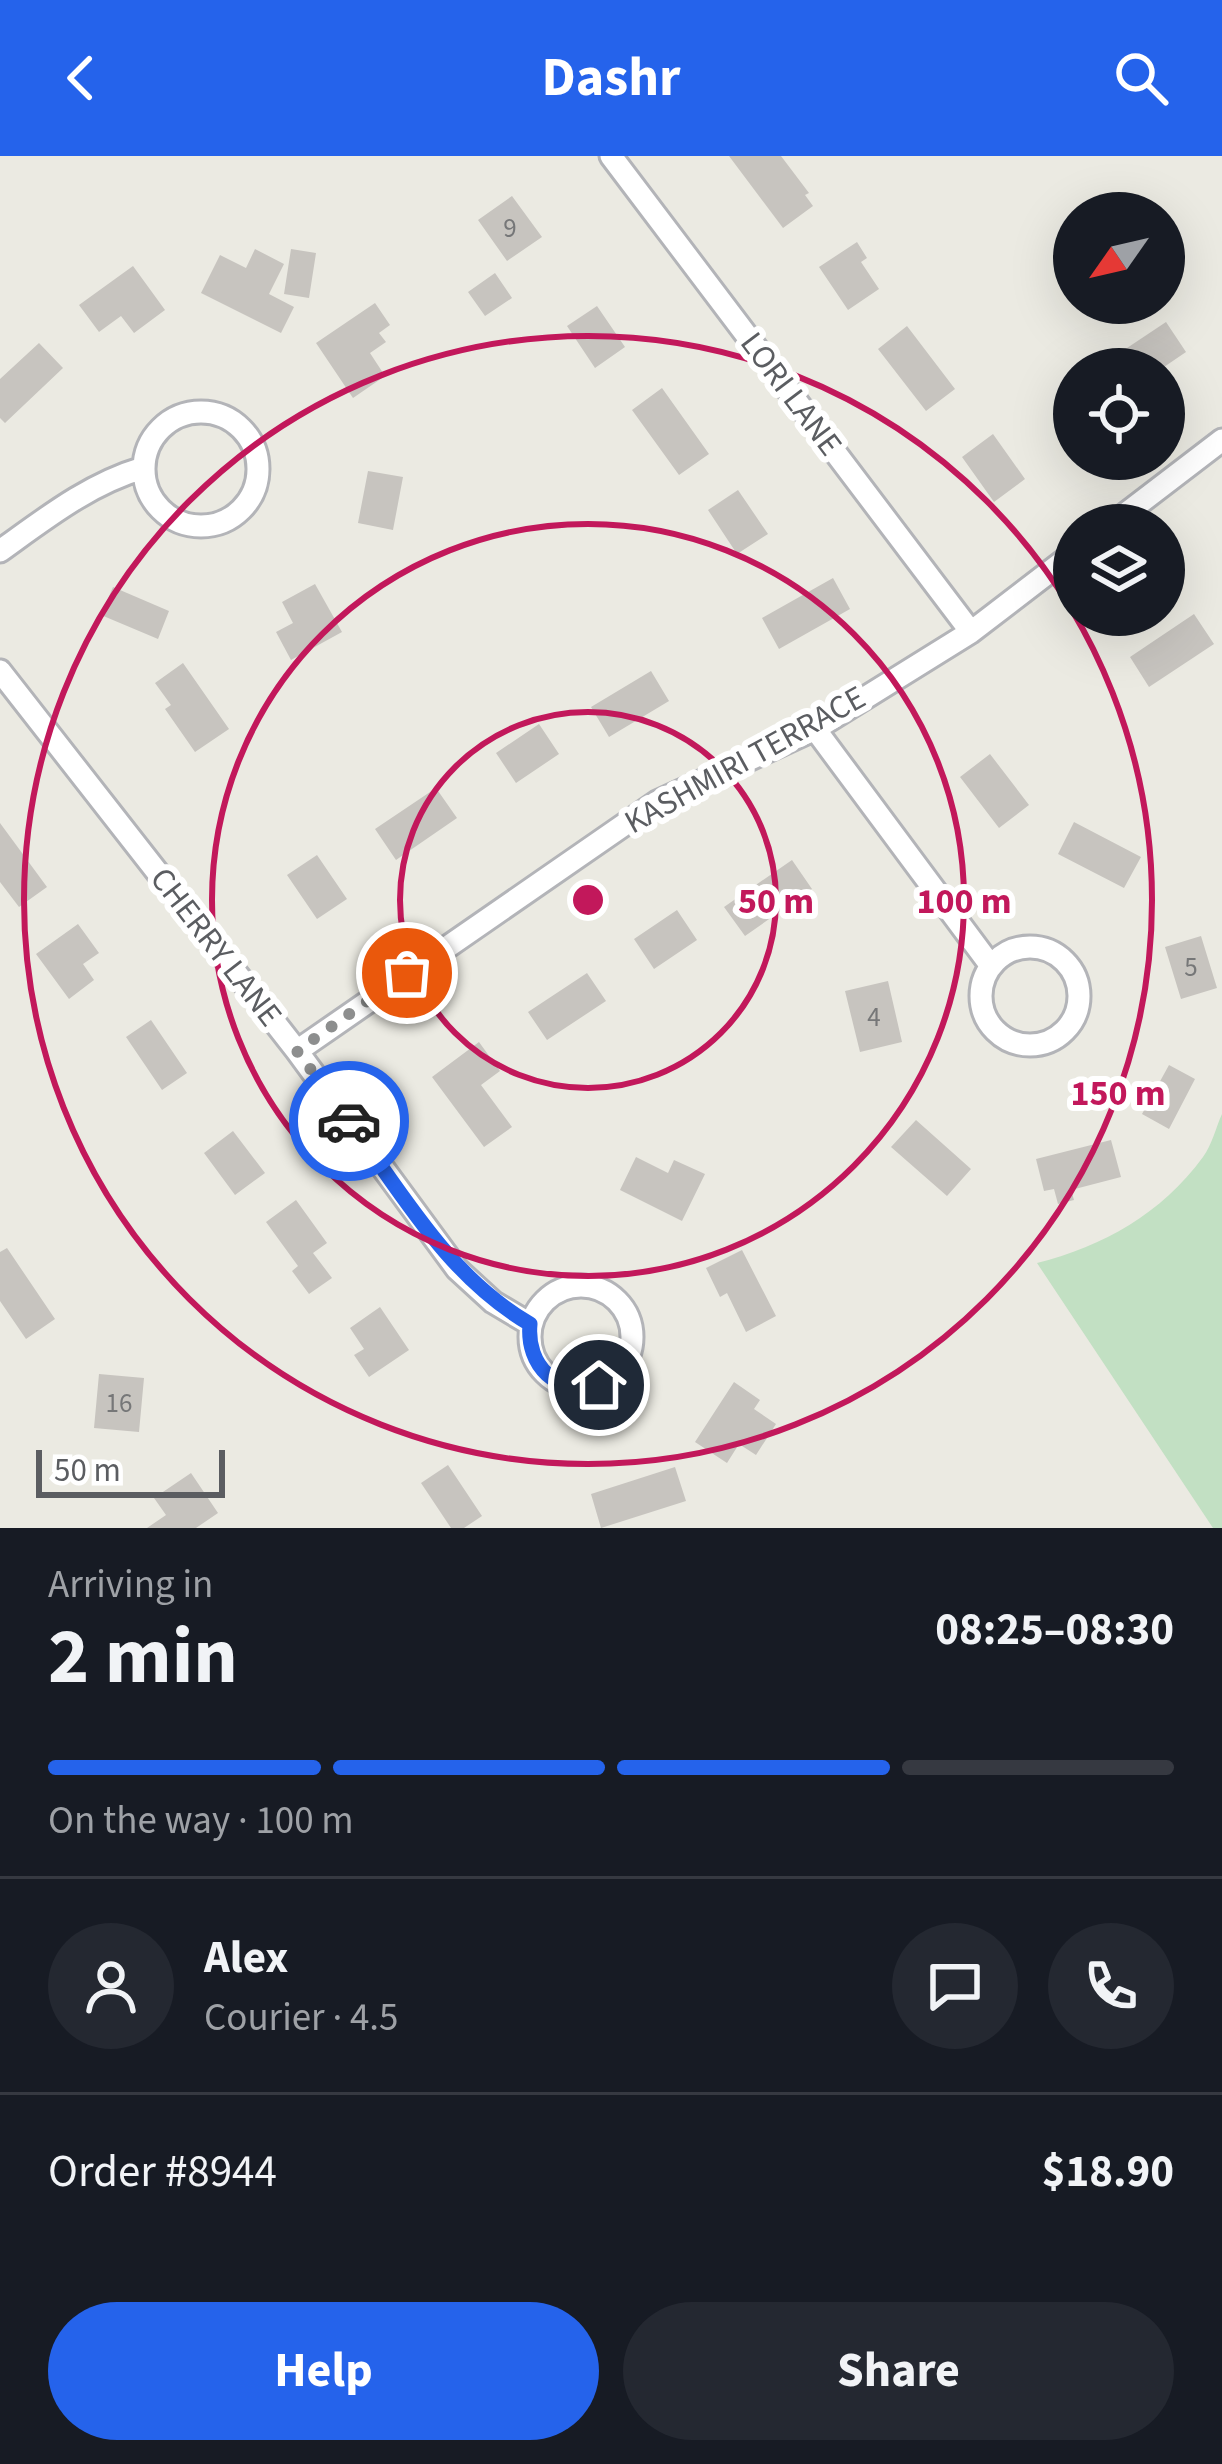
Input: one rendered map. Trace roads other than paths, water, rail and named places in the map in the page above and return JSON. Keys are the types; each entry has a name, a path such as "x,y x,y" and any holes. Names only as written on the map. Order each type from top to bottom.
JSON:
{"street":[{"name":"LORI LANE","path":"611,156 971,632"},
{"path":"213,413 239,426 248,437 255,450 258,479 233,517 204,526 173,520 161,510 145,484 143,468 145,454 160,429 184,414 213,413"},
{"path":"1138,504 1222,440"},
{"path":"0,551 74,498 143,468"},
{"name":"KASHMIRI TERRACE","path":"297,1051 657,802 815,729 971,632 1053,569"},
{"name":"CHERRY LANE","path":"0,670 297,1051 457,1269 493,1302 530,1324"},
{"path":"815,729 991,966"},
{"path":"1031,947 1060,957 1077,981 1077,1011 1070,1025 1060,1036 1030,1046 1001,1036 983,1011 981,995 991,966 1002,956 1031,947"},
{"path":"587,1286 607,1292 622,1307 632,1329 632,1343 617,1374 599,1385 573,1388 551,1380 538,1366 529,1341 530,1324 542,1303 560,1289 587,1286"}]}
